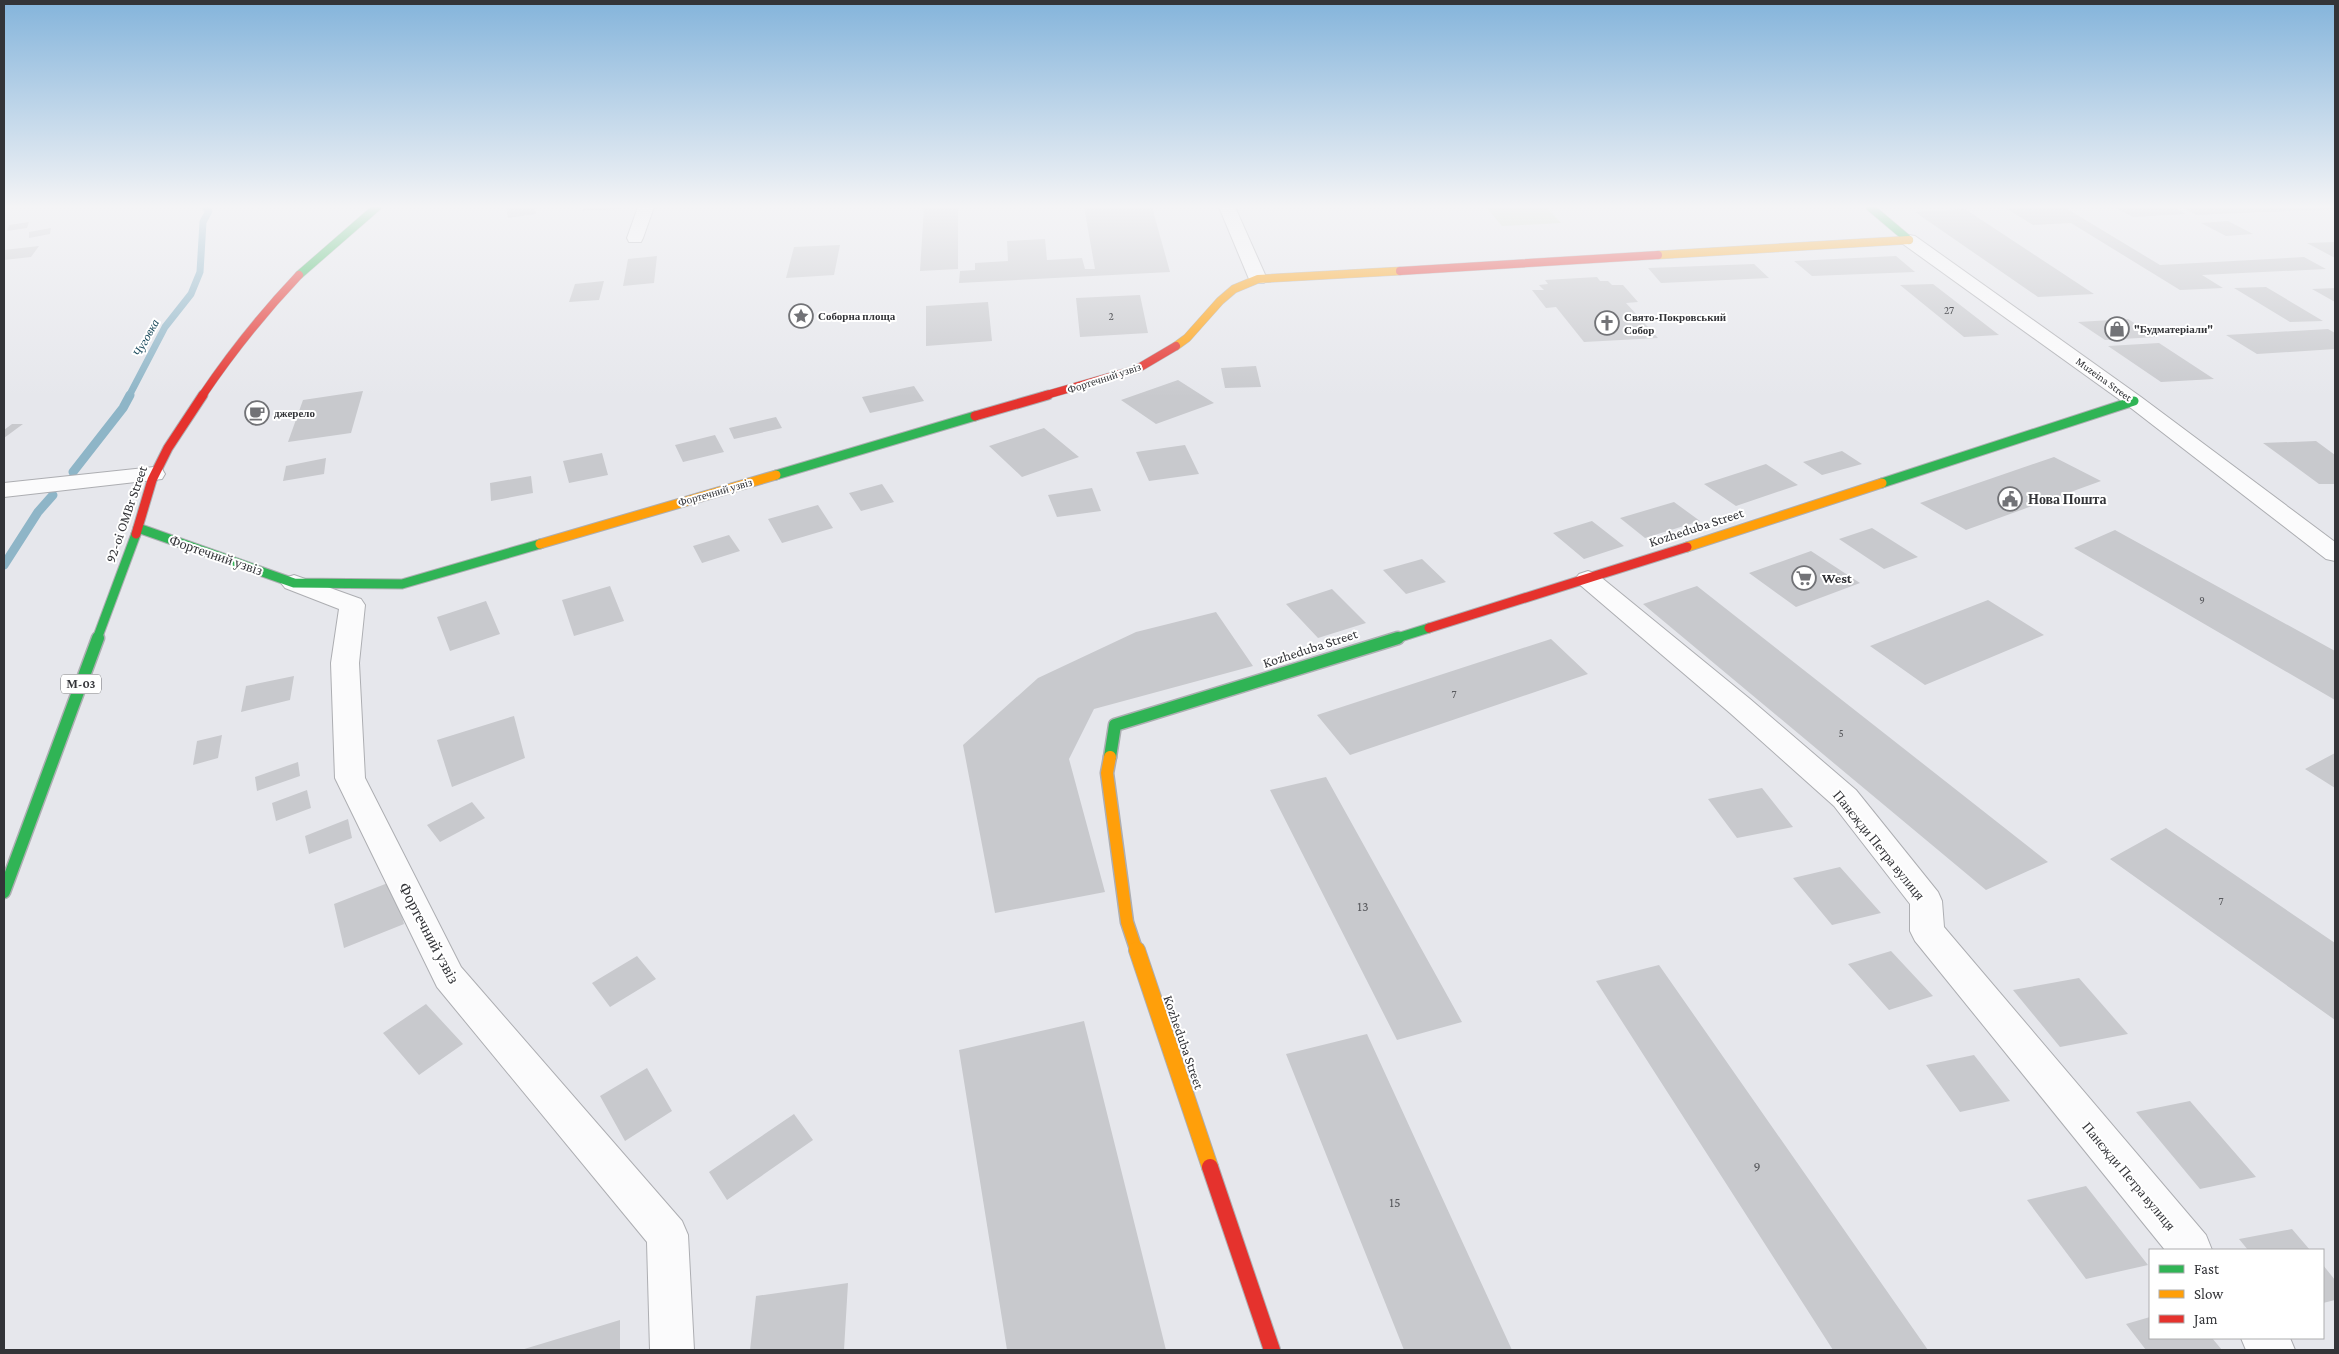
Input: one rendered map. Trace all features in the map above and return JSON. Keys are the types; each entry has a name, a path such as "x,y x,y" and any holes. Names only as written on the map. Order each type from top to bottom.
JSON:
{"main road":[{"name":"92-oi OMBr Street","path":"4,892 138,528 154,474 217,371 249,329 304,270"},
{"name":"Фортечний узвіз","path":"138,528 294,583 402,584 1137,370 1187,338 1220,301 1234,289 1258,280 1418,270"},
{"name":"Kozheduba Street","path":"1272,1350 1127,922 1107,774 1115,725 1588,579 2134,401"}],"street":[{"path":"1254,270 1258,280"},
{"name":"Muzeina Street","path":"1951,270 2134,401 2335,554"},
{"path":"4,490 154,474"},
{"name":"Панєжди Петра вулиця","path":"1588,579 1740,706 1845,798 1926,902 1928,931 2190,1249"},
{"name":"Фортечний узвіз","path":"294,583 352,605 344,663 350,778 449,977 667,1235 672,1350"},
{"path":"2264,1339 2273,1350"}],"building":[{"path":"626,270 655,270 654,283 623,286"},
{"path":"788,270 835,270 834,275 786,278"},
{"path":"1169,270 1170,272 959,283 960,271"},
{"path":"1650,270 1761,270 1769,278 1661,283"},
{"path":"1805,270 1913,270 1915,272 1812,276"},
{"path":"1999,270 2058,270 2094,294 2038,297"},
{"path":"2148,270 2301,270 2202,275 2223,288 2180,290"},
{"name":"Свято-Покровський Собор","path":"1597,277 1600,281 1608,281 1612,285 1623,285 1638,302 1626,303 1658,338 1584,342 1556,307 1546,308 1532,290 1544,290 1539,285 1548,284 1545,280"},
{"path":"604,281 599,300 569,302 575,284"},
{"path":"1933,284 1999,335 1964,337 1900,285"},
{"path":"2266,287 2323,321 2290,322 2234,288"},
{"path":"2335,288 2335,302 2312,289"},
{"path":"1140,295 1148,333 1080,337 1076,298"},
{"path":"988,302 992,341 926,346 926,306"},
{"name":"\"Будматеріали\"","path":"2128,319 2156,337 2105,340 2078,322"},
{"path":"2328,329 2335,333 2335,349 2257,354 2226,335"},
{"path":"2159,343 2214,379 2161,382 2108,346"},
{"path":"1256,366 1261,387 1225,388 1221,368"},
{"path":"1178,380 1214,403 1156,424 1121,400"},
{"path":"914,386 924,401 870,413 862,397"},
{"path":"363,391 351,433 288,442 303,400"},
{"path":"776,417 782,428 734,439 729,428"},
{"path":"12,424 23,424 4,438 4,430"},
{"path":"1044,428 1079,457 1022,477 989,446"},
{"path":"715,435 724,452 683,462 675,445"},
{"path":"2316,441 2335,455 2335,484 2319,484 2263,443"},
{"path":"1185,445 1199,474 1149,481 1136,452"},
{"path":"1842,451 1862,464 1822,475 1803,462"},
{"path":"602,453 608,475 569,483 563,461"},
{"path":"2054,457 2101,481 1966,530 1920,503"},
{"path":"326,458 324,474 283,481 286,466"},
{"path":"1766,464 1798,485 1736,506 1704,484"},
{"path":"531,476 533,493 491,501 490,483"},
{"path":"882,484 894,502 861,511 849,493"},
{"path":"1092,488 1101,511 1057,517 1048,495"},
{"path":"1674,502 1700,521 1645,538 1620,518"},
{"path":"818,505 833,528 782,543 768,519"},
{"path":"1592,521 1624,546 1584,559 1553,533"},
{"path":"1872,528 1918,557 1884,569 1839,539"},
{"path":"2115,530 2335,651 2335,700 2074,548"},
{"path":"729,535 740,551 702,563 693,546"},
{"name":"West","path":"1811,551 1860,583 1796,607 1749,573"},
{"path":"1422,559 1446,582 1406,594 1383,570"},
{"path":"610,586 624,621 574,636 562,600"},
{"path":"1697,586 2048,862 1986,890 1643,604"},
{"path":"1332,589 1366,623 1318,638 1286,604"},
{"path":"1988,600 2044,635 1925,685 1870,646"},
{"path":"486,601 500,634 450,651 437,617"},
{"path":"1216,612 1253,666 1094,709 1069,759 1105,892 995,913 963,745 1038,678 1136,632"},
{"path":"1551,639 1588,674 1350,755 1317,715"},
{"path":"294,676 290,700 241,712 246,686"},
{"path":"514,716 525,758 452,787 437,740"},
{"path":"222,735 218,758 193,765 197,741"},
{"path":"2335,753 2335,788 2305,769"},
{"path":"298,762 300,776 257,791 255,777"},
{"path":"1326,777 1462,1022 1397,1040 1270,790"},
{"path":"1762,788 1793,827 1737,838 1708,799"},
{"path":"307,790 311,808 276,821 272,803"},
{"path":"472,802 485,818 440,842 427,825"},
{"path":"348,819 352,838 309,854 305,836"},
{"path":"2166,828 2335,943 2335,1020 2110,859"},
{"path":"1840,867 1881,913 1832,925 1793,878"},
{"path":"393,881 404,924 344,948 334,904"},
{"path":"1891,951 1933,996 1889,1010 1848,964"},
{"path":"637,956 656,979 610,1007 592,983"},
{"path":"1659,965 1928,1350 1833,1350 1596,981"},
{"path":"2079,978 2128,1034 2060,1047 2013,990"},
{"path":"426,1004 463,1044 419,1075 383,1033"},
{"path":"1084,1021 1166,1350 1007,1350 959,1050"},
{"path":"1367,1034 1512,1350 1404,1350 1286,1054"},
{"path":"1974,1055 2010,1101 1960,1112 1926,1065"},
{"path":"647,1068 672,1111 625,1141 600,1096"},
{"path":"2190,1101 2256,1177 2200,1189 2136,1112"},
{"path":"794,1114 813,1140 727,1200 709,1172"},
{"path":"2086,1186 2148,1265 2086,1279 2027,1200"},
{"path":"2292,1229 2309,1249 2247,1249 2239,1239"},
{"path":"2324,1266 2335,1280 2335,1300 2324,1303"},
{"path":"848,1283 844,1350 750,1350 756,1296"},
{"path":"2149,1317 2149,1339 2213,1339 2222,1350 2146,1350 2126,1324"},
{"path":"620,1320 620,1350 521,1350"}],"waterway":[{"name":"Чуговка","path":"129,396 165,327 191,294 200,270"},
{"name":"Чуговка","path":"73,472 123,408 130,395"},
{"name":"Чуговка","path":"4,565 38,512 53,495"}],"traffic: fast":[{"path":"299,275 305,270"},
{"path":"1882,483 2134,401"},
{"path":"776,475 975,416"},
{"path":"138,528 294,583 402,584 540,544"},
{"path":"4,892 136,534"},
{"path":"1110,757 1115,725 1429,628"}],"traffic: slow":[{"path":"1176,346 1187,338 1220,301 1234,289 1258,279 1400,271"},
{"path":"540,544 776,475"},
{"path":"1687,547 1882,483"},
{"path":"1110,757 1107,773 1127,922 1210,1167"}],"traffic: jam":[{"path":"1400,271 1413,270"},
{"path":"136,534 152,480 168,448 224,363 270,306 299,275"},
{"path":"975,416 1137,369 1176,346"},
{"path":"1429,628 1687,547"},
{"path":"1210,1167 1272,1350"}],"place":[{"name":"Соборна площа","path":"801,316"},
{"name":"Свято-Покровський Собор","path":"1607,323"},
{"name":"\"Будматеріали\"","path":"2117,329"},
{"name":"джерело","path":"257,413"},
{"name":"Нова Пошта","path":"2010,499"},
{"name":"West","path":"1804,578"}]}
